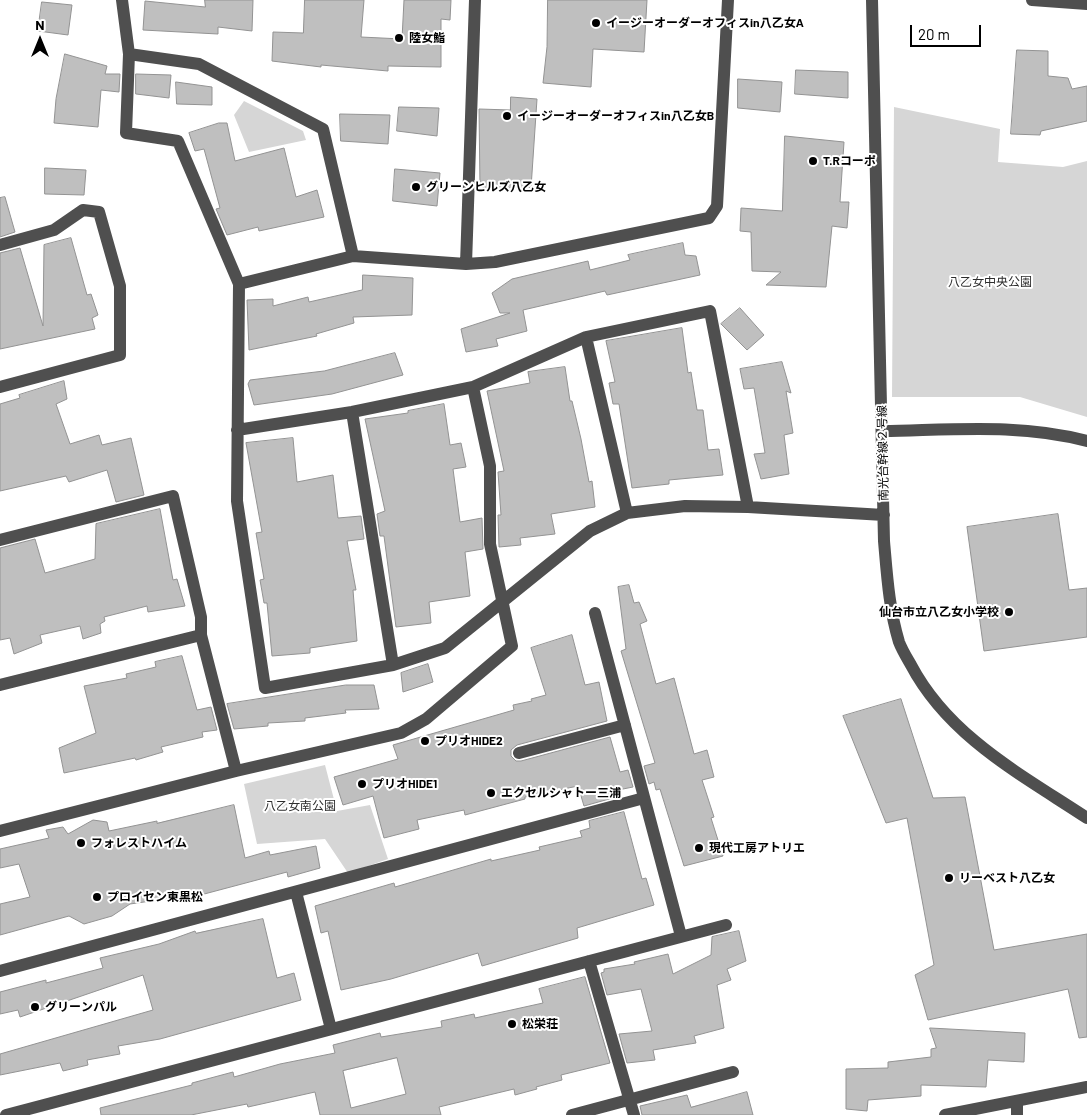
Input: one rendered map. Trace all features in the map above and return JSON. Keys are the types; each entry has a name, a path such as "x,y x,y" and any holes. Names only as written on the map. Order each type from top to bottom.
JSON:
{"street":[{"path":"122,0 129,54 126,133 178,141 239,284 237,501 265,688 393,665 445,648 590,531 627,513 685,506 748,507 884,515"},
{"path":"466,264 475,0"},
{"path":"239,284 353,256 466,264 495,262 709,218 717,206 728,0"},
{"name":"南光台幹線２号線","path":"872,0 884,515 888,590 900,643 920,681 944,714 986,752 1087,818"},
{"path":"1032,0 1087,4"},
{"path":"129,54 200,64 323,129 353,256"},
{"path":"0,245 54,230 83,210 99,212 120,286 120,355 0,387"},
{"path":"237,430 352,412 473,387 586,336 710,311 748,507"},
{"path":"586,336 627,513"},
{"path":"0,831 236,771 401,733 426,719 512,646 490,544 490,466 473,387"},
{"path":"352,412 393,665"},
{"path":"883,431 1011,429 1069,436 1087,441"},
{"path":"0,540 173,496 201,617 201,635 236,771"},
{"path":"594,613 681,936"},
{"path":"0,686 201,635"},
{"path":"519,753 624,725"},
{"path":"0,971 644,798"},
{"path":"296,892 331,1029"},
{"path":"6,1115 726,925"},
{"path":"589,961 634,1115"},
{"path":"572,1115 733,1072"},
{"path":"945,1115 1087,1088"},
{"path":"1017,1102 1018,1115"}],"green space":[{"path":"244,101 303,131 306,140 249,152 234,115"},
{"name":"八乙女中央公園","path":"894,107 1000,129 998,162 1063,167 1087,161 1087,417 1020,397 892,397"},
{"name":"八乙女南公園","path":"325,765 337,811 370,805 388,859 348,873 325,839 257,844 244,784"}],"building":[{"path":"205,0 253,0 252,31 218,27 218,34 143,30 145,1 205,7"},
{"path":"305,0 364,0 361,37 402,39 404,0 451,0 450,20 441,19 441,67 388,66 388,71 321,65 321,67 272,61 273,32 303,33"},
{"name":"イージーオーダーオフィスin八乙女A","path":"548,0 647,0 644,52 593,49 591,87 543,83 547,47"},
{"path":"42,2 72,5 68,35 38,31"},
{"path":"1017,50 1048,51 1048,76 1068,78 1072,89 1087,86 1087,121 1041,131 1040,135 1011,134"},
{"path":"65,54 107,66 105,74 120,74 119,92 101,90 98,127 54,123 56,99"},
{"path":"796,70 848,72 848,98 795,94"},
{"path":"136,74 171,75 169,98 136,94"},
{"path":"738,79 782,82 780,112 738,108"},
{"path":"176,82 212,87 212,105 177,104"},
{"path":"511,97 537,99 531,188 480,188 479,109 510,110"},
{"path":"399,107 439,108 437,136 397,131"},
{"path":"340,114 390,115 388,144 341,141"},
{"path":"219,123 227,123 235,161 284,148 296,197 317,190 324,217 259,231 258,227 227,235 216,209 220,208 204,149 195,151 189,133"},
{"path":"785,136 844,142 840,202 849,202 847,228 832,226 826,287 766,285 781,272 752,271 751,232 740,231 741,208 782,211"},
{"path":"45,168 86,170 84,195 45,194"},
{"name":"グリーンヒルズ八乙女","path":"395,169 440,173 437,206 393,201"},
{"path":"5,197 15,232 0,237 0,198"},
{"path":"71,238 87,295 91,294 98,315 92,318 95,329 0,349 0,253 20,248 43,326 44,245"},
{"path":"683,243 685,255 696,256 700,275 607,295 605,291 523,310 527,331 496,339 498,346 466,352 461,329 510,313 500,313 492,293 512,279 588,261 590,270 630,260 628,255"},
{"path":"363,275 413,278 412,315 353,317 354,323 316,334 317,336 249,350 247,300 273,299 273,306 308,297 309,302 362,290"},
{"path":"740,308 764,335 747,350 721,324"},
{"path":"682,328 688,373 691,372 697,410 703,410 708,450 719,449 723,475 669,480 669,484 632,488 619,404 613,404 609,383 615,382 606,341"},
{"path":"395,353 403,375 332,394 254,405 248,384 250,380 324,371"},
{"path":"782,362 791,393 786,391 793,433 784,435 789,474 761,479 754,454 765,453 754,388 744,389 740,369"},
{"path":"565,367 570,401 572,401 581,439 589,482 592,481 595,507 551,514 555,534 520,538 521,545 499,547 498,515 501,515 498,472 504,471 487,391 530,383 528,372"},
{"path":"64,381 67,399 56,404 70,444 99,435 102,445 131,438 144,495 116,502 107,470 69,482 66,476 0,491 0,404 20,398 19,395"},
{"path":"444,404 450,445 461,443 466,467 453,469 460,522 482,518 483,549 465,552 470,596 429,602 431,623 396,627 384,536 380,536 377,514 385,511 365,419 408,413 408,411"},
{"path":"293,438 297,482 333,475 338,518 361,516 364,539 347,541 356,590 353,590 357,641 310,648 310,653 272,656 267,603 264,603 260,580 264,579 256,533 262,532 246,443"},
{"path":"160,509 173,580 177,579 185,606 148,612 147,606 104,617 105,621 100,624 101,633 83,639 80,626 40,635 42,643 14,654 10,638 0,640 0,548 35,539 45,573 95,559 96,524"},
{"path":"1058,514 1069,590 1087,588 1087,637 984,651 967,527"},
{"path":"629,585 634,603 639,602 647,621 640,624 656,684 674,678 694,754 707,750 714,777 702,780 714,817 711,818 723,856 684,866 660,789 656,790 654,782 649,784 644,766 655,763 621,651 626,649 618,587"},
{"path":"572,635 585,685 599,682 607,721 517,745 511,750 511,756 516,761 521,761 610,737 620,772 628,770 633,787 618,790 620,796 584,806 578,786 525,797 525,799 465,815 464,810 417,820 419,829 384,838 373,796 343,805 334,777 398,759 393,745 514,710 513,705 532,701 531,699 546,695 531,648"},
{"path":"182,656 197,710 211,707 217,730 202,732 203,737 161,747 163,752 136,760 135,758 64,773 59,748 96,733 84,686 127,678 126,674 156,667 155,662"},
{"path":"428,664 433,682 403,692 401,673"},
{"path":"346,685 374,685 379,709 345,710 346,713 305,718 305,721 268,723 268,726 234,729 227,704"},
{"name":"リーベスト八乙女","path":"901,699 933,798 965,797 994,950 1087,934 1087,1037 1079,1038 1068,989 928,1020 915,975 934,965 907,818 886,823 843,716"},
{"path":"234,805 245,858 269,851 270,855 316,846 320,868 288,877 287,872 193,897 193,895 130,904 112,916 84,924 69,916 0,935 0,904 30,897 19,864 0,868 0,849 49,838 46,830 63,827 68,834 93,820 107,822 109,831 157,821 157,823"},
{"path":"624,812 642,879 646,878 654,905 577,928 578,938 482,966 478,953 391,979 341,990 328,931 321,933 315,906 394,883 395,887 491,859 491,861 540,850 539,847 582,837 580,831 590,828 589,821"},
{"path":"263,919 277,978 294,973 301,1000 160,1039 118,1046 120,1054 87,1060 88,1065 63,1071 60,1063 0,1075 0,1054 153,1010 143,975 20,1017 18,1010 0,1014 0,992 46,980 46,983 103,968 100,958 159,944 195,931 196,933"},
{"path":"739,931 746,961 727,969 731,980 717,985 724,1028 694,1036 696,1043 653,1050 655,1060 627,1063 619,1034 652,1031 641,989 607,995 601,973 604,972 604,969 635,964 634,962 668,954 673,974 711,955 712,937"},
{"path":"585,977 610,1063 561,1075 562,1080 515,1095 514,1089 439,1107 441,1115 320,1115 315,1092 248,1107 247,1104 191,1115 101,1115 100,1108 192,1085 192,1083 233,1072 234,1077 280,1064 335,1053 333,1045 380,1033 381,1037 442,1027 441,1021 474,1014 475,1018 543,1003 539,989","holes":["397,1058 406,1094 351,1108 343,1071"]},
{"path":"930,1028 1025,1033 1024,1062 988,1060 986,1087 921,1085 921,1096 868,1100 867,1111 846,1109 846,1069 888,1068 888,1062 931,1057 931,1049 936,1048"},
{"path":"747,1092 753,1115 642,1115 640,1106 687,1095 691,1107"}],"place":[{"name":"イージーオーダーオフィスin八乙女A","path":"596,23"},
{"name":"陸女鮨","path":"399,38"},
{"name":"イージーオーダーオフィスin八乙女B","path":"507,116"},
{"name":"T.Rコーポ","path":"813,161"},
{"name":"グリーンヒルズ八乙女","path":"416,187"},
{"name":"仙台市立八乙女小学校","path":"1009,612"},
{"name":"プリオHIDE2","path":"425,741"},
{"name":"プリオHIDE1","path":"362,784"},
{"name":"エクセルシャトー三浦","path":"491,793"},
{"name":"フォレストハイム","path":"81,843"},
{"name":"現代工房アトリエ","path":"699,848"},
{"name":"リーベスト八乙女","path":"949,878"},
{"name":"プロイセン東黒松","path":"97,897"},
{"name":"グリーンパル","path":"35,1007"},
{"name":"松栄荘","path":"512,1024"}]}
